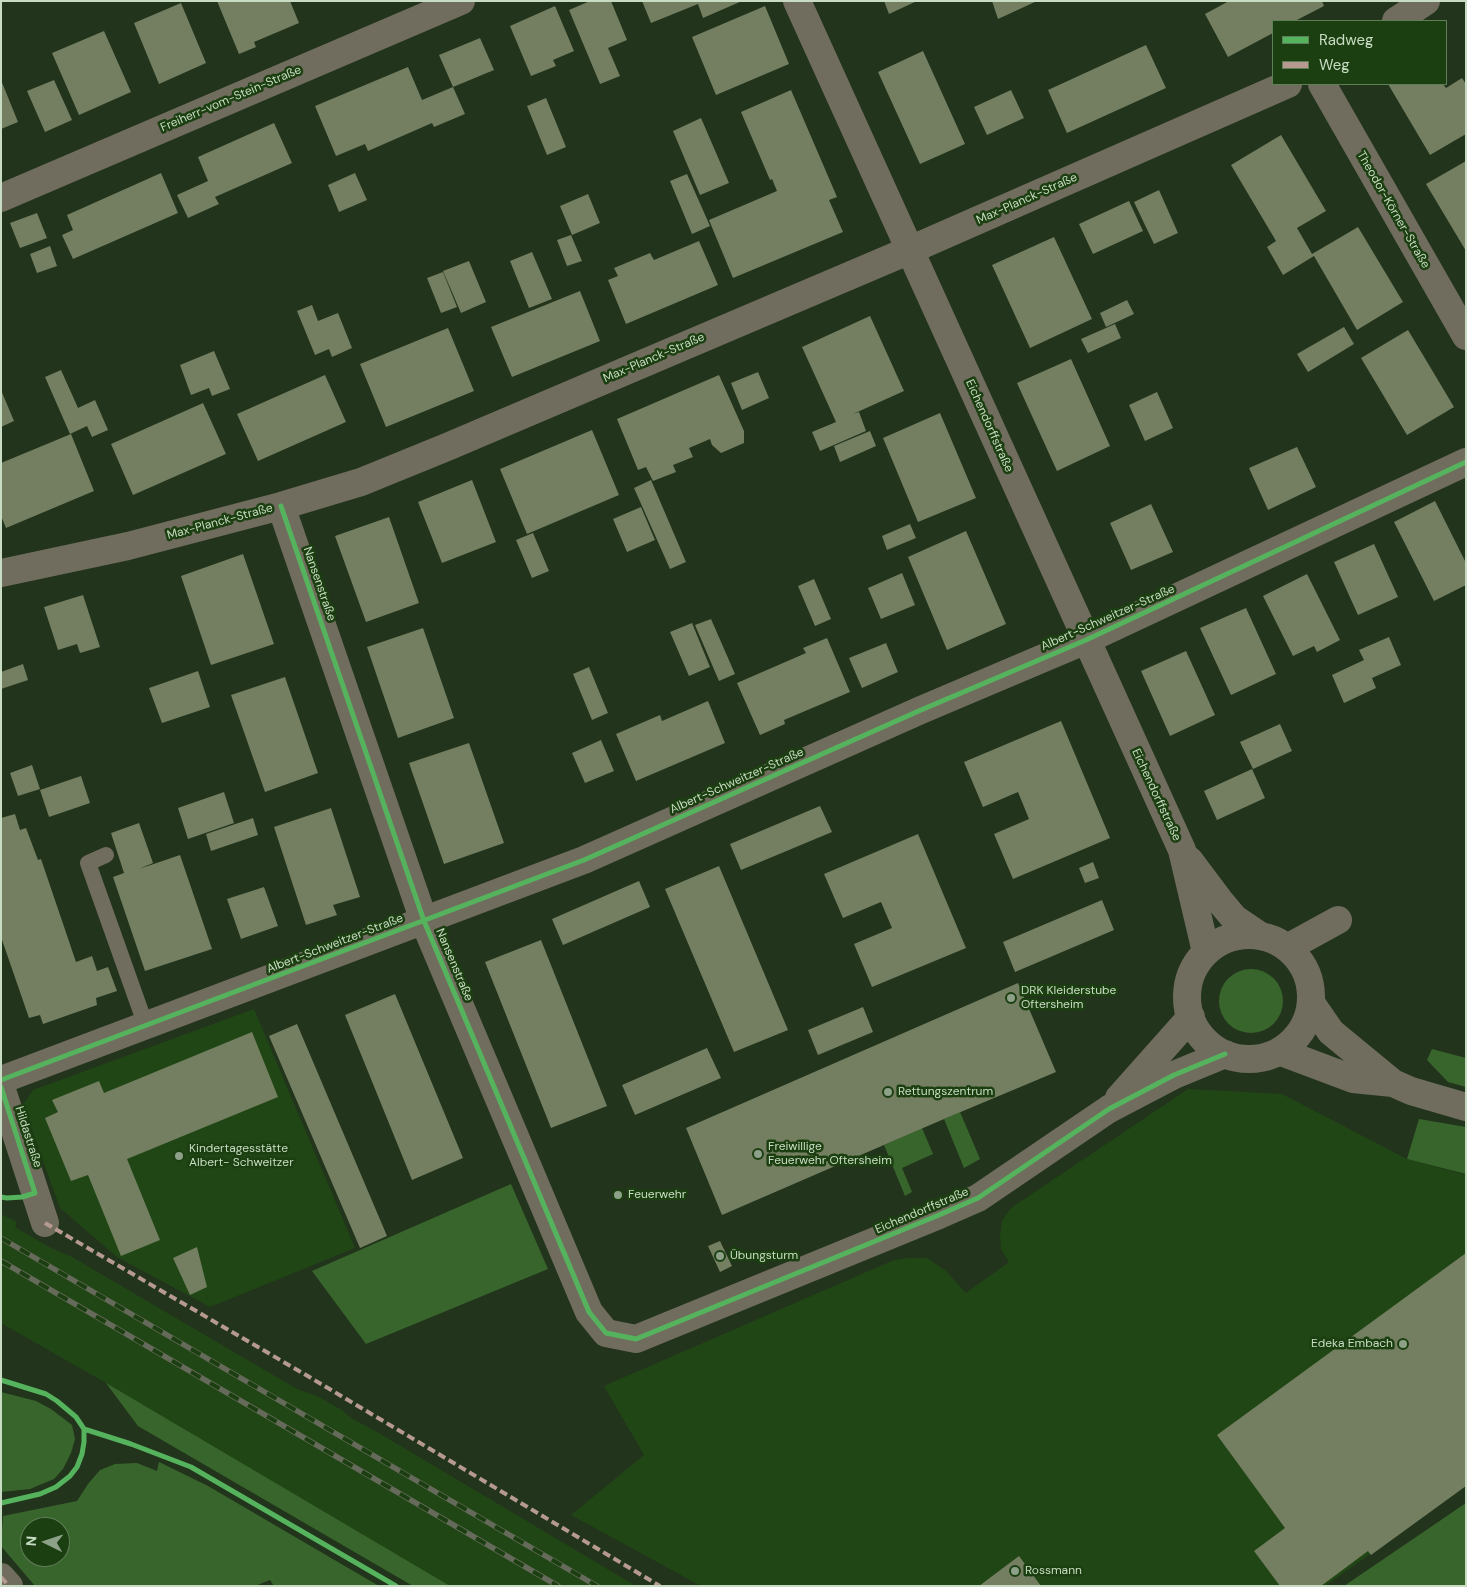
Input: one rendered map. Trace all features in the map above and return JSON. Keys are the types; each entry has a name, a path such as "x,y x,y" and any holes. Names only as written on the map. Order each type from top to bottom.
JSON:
{"street":[{"name":"Freiherr-vom-Stein-Straße","path":"1,198 460,1"},
{"name":"Eichendorffstraße","path":"797,1 1182,850 1206,952"},
{"path":"1398,20 1426,1"},
{"name":"Max-Planck-Straße","path":"1,574 128,546 281,506 361,482 910,250 1286,85"},
{"name":"Theodor-Körner-Straße","path":"1323,85 1466,336"},
{"name":"Albert-Schweitzer-Straße","path":"1,1080 584,860 921,710 1086,640 1466,462"},
{"name":"Nansenstraße","path":"281,506 424,921 589,1312 606,1333"},
{"name":"Eichendorffstraße","path":"1182,850 1234,918 1259,935"},
{"path":"1287,948 1336,922 1306,971"},
{"path":"1240,935 1259,935 1278,942 1287,948 1306,971 1310,984 1311,1002 1306,1024 1294,1041 1281,1052 1261,1059 1245,1060 1213,1049 1200,1036 1191,1021 1188,985 1194,967 1206,952 1221,941 1240,935"},
{"path":"1311,1002 1332,1032 1393,1083 1419,1094 1466,1107"},
{"name":"Eichendorffstraße","path":"1109,1109 1190,1016"},
{"path":"1281,1052 1353,1079 1393,1083"},
{"name":"Eichendorffstraße","path":"606,1333 636,1339 947,1212 978,1198 1109,1109 1174,1075 1225,1054"},
{"name":"Hildastraße","path":"1,1087 45,1223"},
{"path":"1,1577 9,1586"}],"lane":[{"path":"106,855 88,863 146,1026"}],"shaded area":[{"path":"1251,969 1263,971 1274,978 1281,989 1283,1001 1281,1013 1274,1024 1263,1031 1251,1033 1239,1031 1228,1024 1221,1013 1219,1001 1221,989 1228,978 1239,971"},
{"name":"Kindertagesstätte Albert- Schweitzer","path":"254,1009 355,1248 210,1307 117,1257 60,1208 23,1105 33,1090"},
{"path":"1432,1049 1466,1058 1466,1087 1448,1082 1427,1060"},
{"path":"1188,1089 1282,1094 1407,1159 1466,1175 1466,1486 1325,1586 701,1586 571,1515 644,1455 604,1386 894,1260 927,1258 946,1271 966,1293 1009,1262 1001,1249 1000,1237 1002,1221 1011,1208"},
{"path":"960,1112 980,1159 964,1168 944,1119"},
{"path":"1419,1119 1466,1127 1466,1174 1407,1159"},
{"path":"922,1128 933,1154 902,1168 912,1192 905,1196 884,1145"},
{"path":"511,1184 548,1269 366,1344 312,1271"},
{"path":"1,1214 17,1222 15,1227 47,1246 72,1257 297,1389 317,1396 342,1410 351,1418 636,1586 413,1586 138,1426 106,1383 1,1323"},
{"path":"106,1383 450,1586 413,1586 138,1426"},
{"path":"1,1392 36,1401 51,1409 72,1425 75,1439 71,1453 63,1469 54,1479 30,1489 1,1492"},
{"path":"159,1462 208,1486 379,1586 274,1586 270,1580 255,1586 35,1586 1,1546 3,1516 77,1501 100,1470 115,1464 137,1463 157,1471"},
{"path":"1466,1503 1466,1586 1344,1586"}],"building":[{"path":"217,1 290,1 299,23 254,42 256,47 239,54"},
{"path":"590,1 611,1 627,40 608,48 620,76 600,84 569,10"},
{"path":"642,1 742,1 703,18 698,4 651,23"},
{"path":"884,1 917,1 889,14"},
{"path":"992,1 1037,1 998,19"},
{"path":"1229,1 1322,1 1324,6 1297,20 1272,20 1272,34 1228,57 1205,14"},
{"path":"181,3 206,63 159,84 134,23"},
{"path":"555,6 574,51 553,60 556,66 531,76 510,26"},
{"path":"765,6 789,64 716,95 692,37"},
{"path":"104,31 131,92 79,115 52,53"},
{"path":"480,38 494,70 453,87 439,55"},
{"path":"1146,45 1166,88 1067,133 1048,90"},
{"path":"923,51 965,144 920,164 878,72"},
{"path":"408,67 422,100 453,87 465,114 434,127 432,123 368,151 365,144 336,156 315,106"},
{"path":"1462,78 1466,84 1466,134 1430,155 1389,85 1444,85 1446,88"},
{"path":"1,80 18,122 1,129"},
{"path":"54,80 72,120 45,132 27,91"},
{"path":"791,90 837,197 829,200 843,232 733,278 709,220 777,191 772,179 770,180 741,112"},
{"path":"1011,90 1024,118 987,135 974,107"},
{"path":"546,98 566,147 547,155 527,106"},
{"path":"701,118 729,183 700,195 673,131"},
{"path":"274,123 292,163 215,197 219,204 188,218 177,195 208,181 198,157"},
{"path":"1281,135 1326,211 1297,228 1312,254 1358,227 1403,302 1357,330 1314,256 1283,275 1267,247 1276,241 1231,165"},
{"path":"1466,161 1466,251 1426,184"},
{"path":"161,173 178,213 73,259 62,235 73,230 67,215"},
{"path":"355,173 367,200 339,212 328,185"},
{"path":"687,174 710,226 692,234 670,181"},
{"path":"1159,190 1178,233 1154,244 1134,202"},
{"path":"588,194 600,223 572,235 560,206"},
{"path":"1129,201 1143,231 1093,254 1079,224"},
{"path":"37,213 47,238 20,248 10,223"},
{"path":"571,235 582,261 567,266 557,240"},
{"path":"1054,237 1092,319 1030,348 992,265"},
{"path":"699,241 718,285 626,324 608,280 618,276 614,268 650,253 654,260"},
{"path":"50,246 57,266 37,273 30,254"},
{"path":"532,252 552,299 529,308 510,261"},
{"path":"469,261 486,302 461,313 443,271"},
{"path":"443,272 457,307 441,313 427,278"},
{"path":"580,291 600,341 512,377 491,327"},
{"path":"1127,300 1134,314 1106,327 1100,313"},
{"path":"312,305 318,321 338,313 352,348 332,357 329,349 315,355 297,311"},
{"path":"870,316 904,391 853,414 859,412 866,431 820,451 812,432 836,422 802,347"},
{"path":"1115,324 1121,338 1088,353 1081,339"},
{"path":"1344,327 1354,344 1308,372 1297,354"},
{"path":"448,328 474,391 386,427 360,364"},
{"path":"1408,330 1454,407 1407,435 1361,358"},
{"path":"214,351 230,389 212,396 209,388 191,395 180,365"},
{"path":"1071,359 1110,446 1057,471 1017,383"},
{"path":"61,370 78,408 95,400 108,430 92,437 87,426 70,434 45,377"},
{"path":"758,372 769,398 742,410 731,383"},
{"path":"325,375 346,422 258,461 237,414"},
{"path":"719,375 744,431 744,443 721,453 712,445 710,439 689,448 693,457 673,465 676,472 653,481 646,467 638,470 617,419"},
{"path":"1,390 14,421 1,427"},
{"path":"1157,392 1173,428 1145,441 1129,405"},
{"path":"203,403 226,454 133,495 111,444"},
{"path":"940,413 976,498 918,522 883,438"},
{"path":"592,430 619,495 527,534 500,469"},
{"path":"870,431 876,446 840,462 834,446"},
{"path":"71,434 94,491 6,528 1,516 1,463"},
{"path":"1297,447 1316,487 1268,510 1249,468"},
{"path":"472,480 496,542 442,563 418,502"},
{"path":"651,480 686,562 670,569 634,488"},
{"path":"1435,501 1466,563 1466,585 1434,601 1394,522"},
{"path":"1151,504 1173,552 1131,570 1110,523"},
{"path":"641,507 655,540 627,552 613,519"},
{"path":"389,517 419,603 366,622 335,536"},
{"path":"910,524 916,538 887,550 882,536"},
{"path":"966,531 1006,624 947,650 908,557"},
{"path":"533,533 549,571 532,578 516,540"},
{"path":"1374,544 1398,597 1358,615 1334,562"},
{"path":"243,554 274,644 211,665 181,576"},
{"path":"902,573 915,605 881,619 868,588"},
{"path":"1307,574 1340,640 1317,652 1314,646 1293,656 1263,596"},
{"path":"814,579 831,619 815,626 798,586"},
{"path":"83,595 100,647 80,653 77,644 58,650 44,607"},
{"path":"1246,608 1276,674 1231,695 1200,628"},
{"path":"711,619 735,674 719,681 695,625"},
{"path":"692,623 710,667 689,676 670,632"},
{"path":"423,628 454,718 398,738 367,647"},
{"path":"1389,637 1401,665 1372,678 1376,688 1344,703 1332,675 1364,660 1359,650"},
{"path":"827,638 850,692 784,720 785,724 760,735 737,683 806,653 803,648"},
{"path":"886,643 898,672 862,688 849,658"},
{"path":"1186,651 1215,715 1170,736 1141,671"},
{"path":"23,664 28,680 1,689 1,672"},
{"path":"589,667 608,713 592,720 573,674"},
{"path":"198,671 210,707 162,723 149,688"},
{"path":"285,677 318,773 265,792 231,695"},
{"path":"708,701 725,743 636,781 616,734 660,715 662,721"},
{"path":"1061,721 1110,838 1013,879 994,834 1029,819 1018,792 983,807 964,762"},
{"path":"1280,724 1292,751 1253,769 1240,742"},
{"path":"601,740 614,771 585,783 572,753"},
{"path":"469,743 504,843 444,864 409,763"},
{"path":"32,765 40,789 18,796 10,773"},
{"path":"1252,769 1265,798 1217,820 1204,791"},
{"path":"81,776 90,803 49,817 40,790"},
{"path":"224,792 234,823 188,839 178,808"},
{"path":"820,806 832,832 741,870 730,844"},
{"path":"331,808 360,897 333,905 337,915 306,925 274,827"},
{"path":"15,814 20,830 26,828 38,860 41,859 76,962 92,956 97,971 108,967 117,991 96,998 97,1005 43,1024 40,1015 29,1018 1,937 1,818"},
{"path":"253,818 258,835 211,851 206,834"},
{"path":"139,823 153,863 139,869 180,855 212,949 145,971 113,877 124,873 111,833"},
{"path":"918,834 966,948 872,987 854,944 892,928 881,902 843,918 824,874"},
{"path":"1093,862 1099,878 1085,883 1079,868"},
{"path":"719,866 788,1030 734,1052 665,889"},
{"path":"639,881 650,907 563,945 552,919"},
{"path":"264,887 278,926 241,939 227,899"},
{"path":"1102,900 1114,930 1015,972 1003,942"},
{"path":"541,940 607,1106 551,1128 485,962"},
{"name":"Rettungszentrum","path":"1018,983 1056,1072 722,1215 686,1128"},
{"path":"395,994 463,1158 412,1180 345,1015"},
{"path":"863,1007 873,1032 818,1055 808,1030"},
{"path":"297,1024 387,1236 360,1248 269,1036"},
{"path":"252,1032 278,1097 127,1159 160,1240 121,1256 88,1175 71,1181 45,1118 58,1112 52,1100 99,1081 104,1093"},
{"path":"707,1048 721,1078 635,1115 622,1085"},
{"name":"Übungsturm","path":"720,1241 732,1266 720,1272 708,1246"},
{"path":"197,1247 207,1287 190,1295 173,1258"},
{"name":"Edeka Embach","path":"1466,1253 1466,1486 1371,1555 1368,1551 1321,1586 1280,1586 1254,1551 1285,1528 1217,1435"},
{"name":"Rossmann","path":"1019,1556 1041,1586 979,1586"}],"railway":[{"path":"1,1238 597,1586"},
{"path":"1,1261 558,1586"}],"marked path":[{"path":"45,1223 306,1375 660,1586"},
{"path":"1,1577 9,1586"}],"cycle path":[{"path":"1,1080 584,860 921,710 1086,640 1466,462"},
{"path":"281,506 424,921 589,1312 606,1333 636,1339 978,1198 1109,1109 1174,1075 1225,1054"},
{"path":"1,1087 35,1193 22,1197 1,1197"},
{"path":"1,1380 46,1394 76,1417 84,1429 82,1454 77,1467 70,1476 56,1487 40,1494 1,1503"},
{"path":"84,1429 131,1444 191,1467 396,1586"}],"place":[{"name":"DRK Kleiderstube Oftersheim","path":"1011,998"},
{"name":"Rettungszentrum","path":"888,1092"},
{"name":"Freiwillige Feuerwehr Oftersheim","path":"758,1154"},
{"name":"Kindertagesstätte Albert- Schweitzer","path":"179,1156"},
{"name":"Feuerwehr","path":"618,1195"},
{"name":"Übungsturm","path":"720,1256"},
{"name":"Edeka Embach","path":"1403,1344"},
{"name":"Rossmann","path":"1015,1571"}]}
